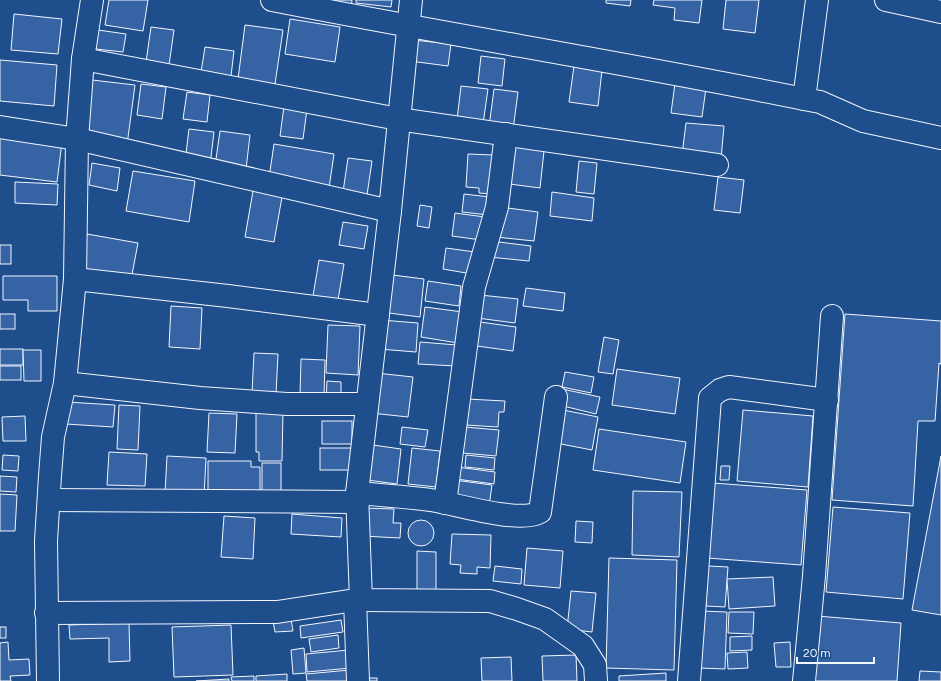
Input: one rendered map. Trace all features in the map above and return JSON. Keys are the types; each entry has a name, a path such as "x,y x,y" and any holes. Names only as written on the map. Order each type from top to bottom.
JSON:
{"street":[{"path":"48,681 46,613 49,500 53,437 65,383 75,279 77,139 89,0"},
{"path":"272,0 409,27 672,72 820,102 863,121 941,138"},
{"path":"358,681 358,498 366,404 390,211 411,0"},
{"path":"804,99 817,0"},
{"path":"886,0 941,12"},
{"path":"83,59 398,119 717,165"},
{"path":"0,127 77,139 390,211"},
{"path":"445,503 474,287 497,207 506,134"},
{"path":"75,279 378,315"},
{"path":"804,681 814,576 832,316"},
{"path":"65,383 200,398 279,404 366,404"},
{"path":"689,681 710,398 720,390 729,387 826,400"},
{"path":"49,500 358,498 445,503 484,511 527,516 540,512 556,397"},
{"path":"46,613 277,612 358,600 490,601 545,619 583,646 595,665 596,681"}],"building":[{"path":"109,0 148,0 143,31 105,25"},
{"path":"325,0 352,0 351,9"},
{"path":"356,0 392,0 391,7 356,3"},
{"path":"606,0 631,0 630,6 606,3"},
{"path":"654,0 702,0 699,23 674,20 675,8 653,5"},
{"path":"726,0 759,0 755,33 723,29"},
{"path":"14,14 62,19 58,54 11,50"},
{"path":"290,19 340,27 335,62 285,54"},
{"path":"245,25 283,30 275,84 238,79"},
{"path":"151,27 174,30 169,65 146,62"},
{"path":"98,30 126,34 123,52 96,49"},
{"path":"413,40 451,44 448,66 410,61"},
{"path":"205,47 234,51 231,76 201,72"},
{"path":"481,56 505,59 502,86 478,83"},
{"path":"0,60 57,65 54,106 0,101"},
{"path":"574,66 602,70 598,106 569,102"},
{"path":"92,80 135,85 127,145 84,139"},
{"path":"675,83 706,88 702,117 671,113"},
{"path":"141,84 166,87 162,119 137,115"},
{"path":"461,86 488,89 483,124 457,120"},
{"path":"494,89 518,92 513,130 489,127"},
{"path":"187,92 210,95 207,122 183,119"},
{"path":"284,106 307,109 303,139 280,136"},
{"path":"686,123 724,126 721,159 682,155"},
{"path":"189,129 214,132 210,165 185,162"},
{"path":"220,131 250,135 246,169 215,166"},
{"path":"0,134 62,142 57,182 0,175"},
{"path":"274,144 334,154 329,188 269,178"},
{"path":"506,146 544,151 540,188 502,183"},
{"path":"468,154 494,155 492,194 479,193 479,188 466,187"},
{"path":"348,158 372,161 367,195 343,192"},
{"path":"579,161 597,163 594,194 576,192"},
{"path":"92,163 120,168 117,191 89,185"},
{"path":"133,171 195,181 189,222 126,211"},
{"path":"718,177 744,180 740,213 714,210"},
{"path":"15,182 58,184 57,205 15,203"},
{"path":"253,191 282,197 274,242 245,237"},
{"path":"552,192 594,198 592,221 550,216"},
{"path":"464,194 490,197 488,215 462,212"},
{"path":"420,205 432,207 429,228 417,226"},
{"path":"500,207 538,212 534,241 496,237"},
{"path":"455,213 485,217 481,240 452,236"},
{"path":"343,222 368,226 364,249 339,245"},
{"path":"87,234 138,243 131,280 81,271"},
{"path":"491,241 531,246 529,261 489,257"},
{"path":"0,245 11,245 11,264 0,264"},
{"path":"446,248 475,252 472,274 443,269"},
{"path":"319,260 344,264 337,306 312,302"},
{"path":"385,274 424,279 420,317 381,312"},
{"path":"3,276 57,276 57,311 28,311 28,300 3,300"},
{"path":"428,281 461,286 459,306 425,301"},
{"path":"526,288 565,293 563,311 523,306"},
{"path":"480,295 518,299 515,323 477,318"},
{"path":"171,306 202,308 200,349 169,347"},
{"path":"425,307 463,312 458,343 421,337"},
{"path":"0,314 15,314 15,329 0,329"},
{"path":"845,314 941,321 941,364 939,363 935,421 918,421 913,506 832,500"},
{"path":"381,320 418,323 416,352 379,349"},
{"path":"473,321 516,327 513,351 470,345"},
{"path":"328,325 360,326 358,375 326,373"},
{"path":"604,337 619,340 613,374 598,372"},
{"path":"420,342 457,345 456,366 418,364"},
{"path":"0,349 23,349 23,365 0,365"},
{"path":"23,350 41,350 41,381 24,381"},
{"path":"254,353 278,354 276,394 252,393"},
{"path":"301,359 325,360 324,396 300,395"},
{"path":"0,366 21,366 21,380 0,380"},
{"path":"617,369 680,378 675,414 612,405"},
{"path":"565,372 594,377 591,393 562,387"},
{"path":"376,373 413,377 408,417 371,413"},
{"path":"327,381 341,382 341,401 326,401"},
{"path":"562,389 600,397 596,414 559,405"},
{"path":"467,399 505,401 504,412 499,412 498,427 466,425"},
{"path":"67,402 115,405 113,427 66,424"},
{"path":"119,405 140,406 138,450 117,449"},
{"path":"256,410 283,411 282,461 259,461 259,452 256,452"},
{"path":"563,410 598,417 592,450 556,443"},
{"path":"743,410 813,416 808,487 737,481"},
{"path":"209,413 237,414 235,453 207,452"},
{"path":"25,416 26,441 3,441 2,417"},
{"path":"322,421 352,421 352,444 322,444"},
{"path":"402,427 428,430 425,447 400,444"},
{"path":"465,427 499,430 496,456 463,453"},
{"path":"599,429 686,442 680,483 593,470"},
{"path":"366,444 401,449 397,484 367,480"},
{"path":"320,448 352,448 352,470 320,470"},
{"path":"412,448 440,451 436,487 408,484"},
{"path":"109,452 147,454 145,486 107,485"},
{"path":"3,455 19,456 18,471 2,470"},
{"path":"466,455 495,458 494,470 465,467"},
{"path":"167,456 206,458 204,497 165,494"},
{"path":"941,456 941,615 912,610"},
{"path":"208,461 251,461 251,467 260,467 260,497 208,496"},
{"path":"262,463 281,463 281,494 262,494"},
{"path":"721,466 730,466 729,480 720,480"},
{"path":"457,467 495,472 494,484 456,479"},
{"path":"0,476 17,477 16,492 0,491"},
{"path":"454,480 492,485 489,506 451,502"},
{"path":"713,483 807,490 801,565 707,558"},
{"path":"633,491 682,492 679,557 632,555"},
{"path":"0,494 17,495 15,531 0,531"},
{"path":"833,507 910,513 903,599 826,592"},
{"path":"363,508 394,509 393,523 401,523 400,538 362,536"},
{"path":"292,514 342,518 341,537 291,534"},
{"path":"224,516 255,518 253,559 221,557"},
{"path":"421,520 430,524 434,533 430,542 421,546 412,542 408,533 412,524"},
{"path":"576,521 593,522 592,543 575,542"},
{"path":"452,534 491,535 490,568 477,567 477,574 460,573 461,565 450,564"},
{"path":"527,548 563,551 560,588 524,585"},
{"path":"417,551 436,552 436,593 417,593"},
{"path":"609,558 677,560 674,670 606,668"},
{"path":"495,566 522,569 521,584 493,581"},
{"path":"708,566 728,567 725,607 706,606"},
{"path":"773,577 775,606 729,609 727,579"},
{"path":"571,591 596,593 592,632 567,629"},
{"path":"701,611 727,612 725,669 699,668"},
{"path":"729,612 754,612 753,634 728,633"},
{"path":"817,616 901,623 897,681 812,681"},
{"path":"291,619 293,631 275,632 273,621"},
{"path":"341,620 343,632 301,638 300,626"},
{"path":"129,623 130,661 109,662 109,638 70,639 69,625"},
{"path":"231,625 233,675 174,677 172,627"},
{"path":"0,627 6,627 6,638 0,638"},
{"path":"338,635 339,648 311,652 309,639"},
{"path":"752,636 752,650 730,651 730,637"},
{"path":"8,642 9,660 29,659 30,675 10,676 11,681 0,681 0,643"},
{"path":"790,642 791,667 776,667 774,643"},
{"path":"304,648 306,673 293,674 291,650"},
{"path":"349,650 351,668 307,672 306,654"},
{"path":"747,652 748,668 728,669 727,653"},
{"path":"576,655 577,681 543,681 542,656"},
{"path":"511,657 512,681 482,681 481,658"},
{"path":"350,670 351,681 307,681 306,674"},
{"path":"920,671 941,672 941,681 919,681"},
{"path":"666,673 666,681 619,681 619,676"},
{"path":"287,674 287,681 256,681 256,676"},
{"path":"254,676 254,681 232,681 231,677"},
{"path":"366,678 377,678 377,681 366,681"},
{"path":"229,679 229,681 196,681"}]}
